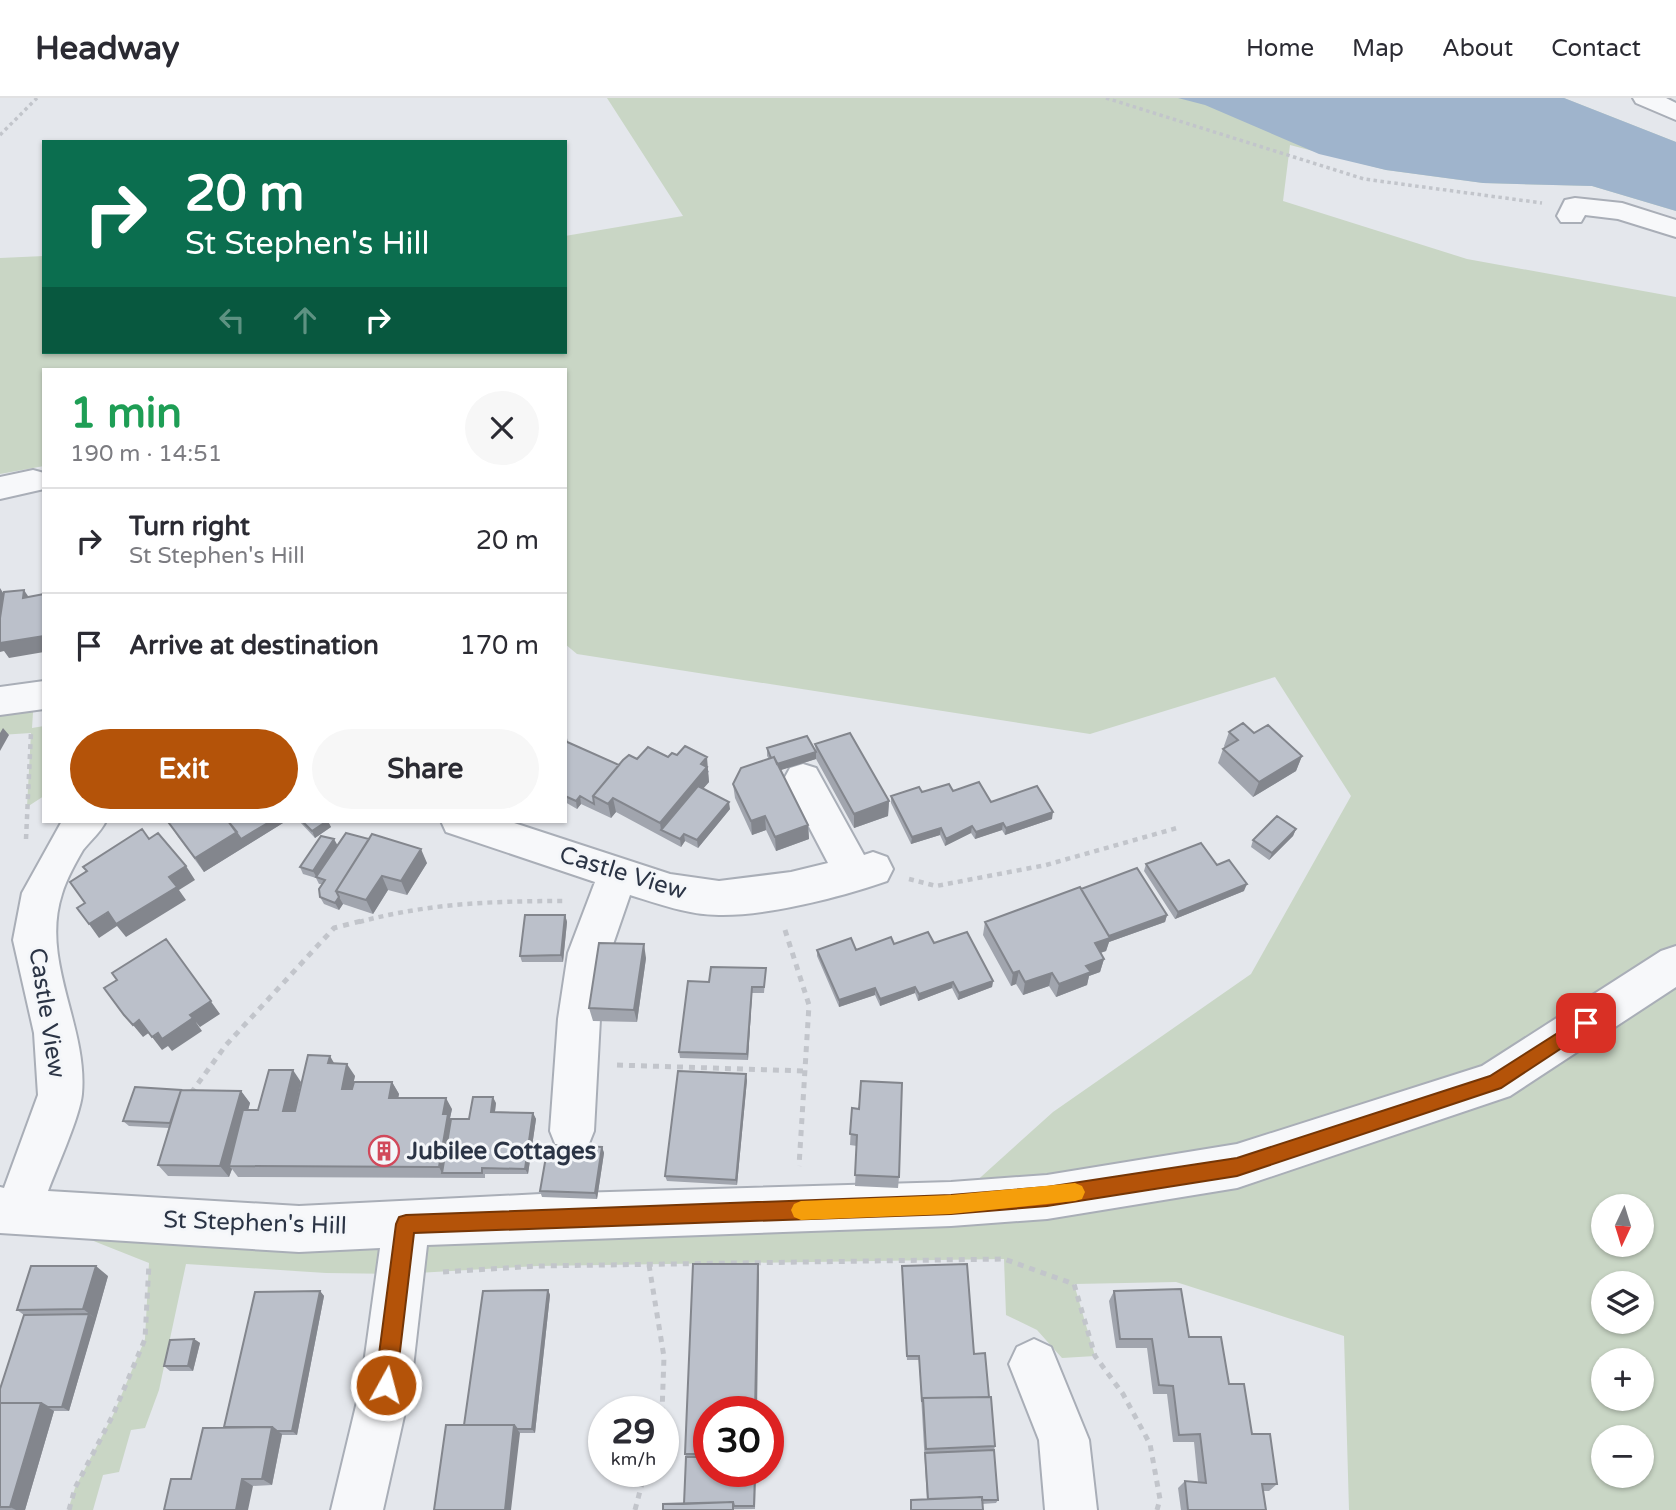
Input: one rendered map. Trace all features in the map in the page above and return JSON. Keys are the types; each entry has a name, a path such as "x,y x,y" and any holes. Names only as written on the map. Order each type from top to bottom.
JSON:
{"street":[{"path":"1645,98 1676,112"},
{"path":"1574,211 1622,211 1676,229"},
{"path":"0,488 33,481"},
{"path":"803,779 863,872"},
{"name":"Castle View","path":"9,1210 60,1096 55,1033 34,940 42,893 70,838 85,823"},
{"name":"Castle View","path":"465,823 613,887 719,898 765,892 863,872"},
{"path":"572,1131 579,1019 589,953 613,887"},
{"name":"St Stephen's Hill","path":"9,1210 299,1229 951,1204 1047,1197 1237,1167 1495,1082 1676,964"},
{"path":"357,1510 386,1385 406,1224"},
{"path":"1034,1364 1064,1440 1071,1510"}],"path":[{"path":"0,135 37,98"},
{"path":"1106,98 1364,179 1574,211"},
{"path":"25,850 26,698"},
{"path":"863,872 936,886 1046,865 1177,828"},
{"path":"187,1106 191,1093 226,1045 334,928 403,910 613,887"},
{"path":"765,892 788,936 809,1005 798,1177"},
{"path":"576,1063 804,1071"},
{"path":"400,1274 649,1265 1004,1259 1046,1272 1074,1284 1095,1356 1123,1394 1150,1444 1160,1499 1157,1510"},
{"path":"69,1510 75,1488 113,1415 145,1339 149,1263"},
{"path":"649,1265 662,1335 665,1396"},
{"path":"635,1510 641,1487"}],"green space":[{"path":"607,98 1564,98 1676,142 1676,211 1592,186 1483,183 1386,170 1290,145 1283,201 1467,259 1676,297 1676,1510 1349,1510 1344,1336 1176,1282 1074,1284 1095,1356 1062,1358 1037,1330 1006,1315 1004,1259 537,1266 400,1274 326,1273 186,1264 159,1390 145,1428 131,1430 119,1472 103,1475 93,1510 68,1510 75,1488 113,1415 145,1339 149,1263 18,1211 951,1204 1053,1112 1251,974 1351,796 1275,677 1090,734 577,654 567,646 567,368 42,368 42,466 0,474 0,258 42,256 42,354 567,354 567,236 683,216"},
{"path":"34,697 32,728 42,726 42,797 27,807 31,733 0,735 0,701"}],"water":[{"path":"1178,98 1564,98 1676,142 1676,211 1592,186 1483,183 1386,170 1319,154 1205,105"}],"building":[{"path":"24,590 23,598 42,594 42,636 0,643 4,592"},
{"path":"1243,723 1254,733 1268,725 1302,756 1259,782 1223,749 1238,740 1229,732"},
{"path":"850,733 889,801 854,814 815,744"},
{"path":"807,736 816,752 777,764 774,757 771,758 767,748"},
{"path":"567,742 619,765 593,796 594,804 580,796 576,801 567,797"},
{"path":"685,746 707,757 701,764 707,767 660,823 613,798 608,804 593,796 629,755 637,759 648,747 668,757 672,753 677,755"},
{"path":"774,757 808,825 775,837 765,816 751,821 733,784 741,768"},
{"path":"979,782 991,802 1037,786 1053,812 1006,828 1003,823 976,832 972,826 946,839 941,828 912,837 891,796 919,787 922,792 949,784 953,791"},
{"path":"698,786 729,802 697,840 684,834 680,839 661,830"},
{"path":"1277,816 1296,829 1272,853 1253,840"},
{"path":"169,823 230,823 237,832 195,858"},
{"path":"229,823 268,823 241,839"},
{"path":"304,823 324,823 312,831"},
{"path":"142,829 149,839 158,833 186,866 169,877 177,887 116,924 108,912 89,924 77,908 85,903 70,882 87,871 83,867"},
{"path":"346,833 369,839 336,891 339,897 335,903 320,897 319,889 325,880 316,877"},
{"path":"372,834 421,849 401,881 382,876 366,900 336,891"},
{"path":"321,836 334,839 313,871 300,867"},
{"path":"1201,843 1217,865 1229,860 1247,884 1178,912 1146,864"},
{"path":"1137,868 1167,915 1109,936 1081,889"},
{"path":"1080,887 1110,938 1095,943 1104,959 1086,966 1091,972 1059,984 1052,973 1025,982 1019,971 1013,973 985,922"},
{"path":"525,915 565,915 561,955 520,956"},
{"path":"928,932 934,943 967,932 993,981 959,993 953,982 919,994 915,987 880,999 875,988 839,1000 817,950 851,938 856,950 891,937 894,944"},
{"path":"166,939 211,1001 190,1015 193,1018 162,1039 158,1033 152,1037 139,1020 133,1025 104,988 117,980 112,973"},
{"path":"599,943 644,944 634,1010 589,1008"},
{"path":"711,967 766,968 764,987 752,987 747,1054 679,1052 688,981 709,982"},
{"path":"308,1055 330,1056 328,1063 347,1064 342,1089 352,1089 354,1082 392,1082 389,1098 446,1098 443,1114 448,1114 439,1167 229,1166 243,1110 258,1110 269,1070 293,1070 283,1111 295,1111"},
{"path":"678,1071 746,1074 736,1180 665,1176"},
{"path":"861,1081 902,1083 899,1177 855,1175 857,1135 850,1134 852,1108 859,1109"},
{"path":"135,1087 181,1090 170,1123 123,1121"},
{"path":"181,1090 241,1091 220,1166 158,1165"},
{"path":"473,1097 493,1097 491,1112 533,1113 525,1169 482,1168 482,1173 442,1173 451,1119 469,1119"},
{"path":"548,1145 602,1147 595,1193 540,1191"},
{"path":"693,1264 758,1264 755,1396 693,1396 693,1454 685,1454"},
{"path":"967,1264 974,1354 985,1353 989,1397 923,1398 922,1402 919,1356 907,1356 902,1266"},
{"path":"31,1266 96,1266 83,1309 17,1310"},
{"path":"1181,1289 1189,1337 1221,1337 1229,1384 1244,1384 1252,1434 1270,1434 1277,1484 1262,1484 1266,1510 1188,1510 1185,1481 1206,1483 1200,1434 1179,1435 1173,1386 1159,1385 1152,1339 1120,1339 1114,1291"},
{"path":"548,1290 532,1429 517,1429 514,1425 464,1425 483,1291"},
{"path":"320,1291 292,1431 277,1431 272,1427 224,1427 255,1292"},
{"path":"89,1314 62,1407 48,1407 41,1403 0,1403 0,1389 24,1315"},
{"path":"194,1339 188,1366 164,1366 170,1340"},
{"path":"991,1397 995,1446 926,1449 923,1398"},
{"path":"0,1403 41,1403 10,1507 0,1507"},
{"path":"446,1425 514,1425 505,1510 434,1510"},
{"path":"272,1427 262,1479 242,1479 236,1510 164,1510 171,1479 191,1479 203,1428"},
{"path":"994,1450 998,1500 982,1500 982,1497 928,1499 925,1453"},
{"path":"686,1457 693,1457 693,1487 755,1487 754,1506 734,1506 733,1502 684,1504"},
{"path":"982,1497 983,1510 911,1510 911,1500"},
{"path":"733,1502 733,1510 663,1510 663,1504"}],"slow traffic":[{"path":"801,1210 951,1204 1047,1197 1075,1192"}],"place":[{"name":"Jubilee Cottages","path":"384,1151"}],"route":[{"path":"386,1385 406,1224 951,1204 1047,1197 1237,1167 1495,1082 1586,1023"}]}
